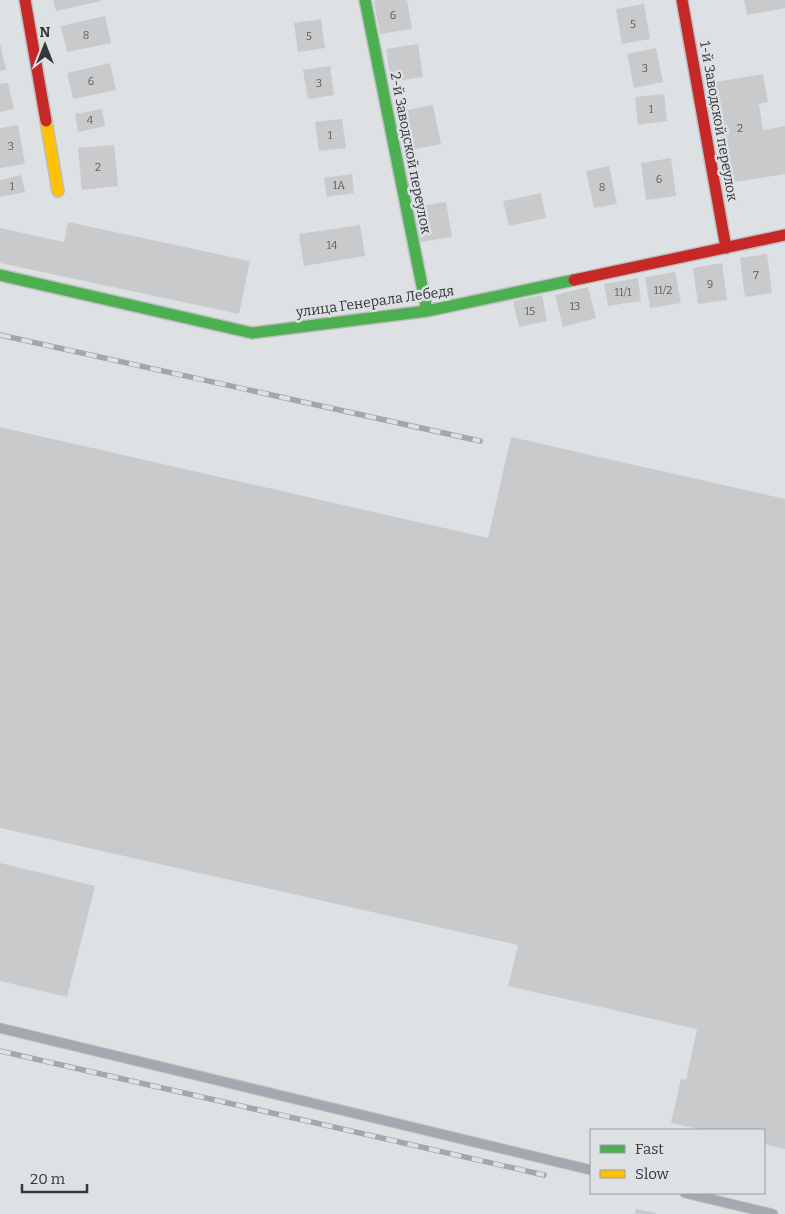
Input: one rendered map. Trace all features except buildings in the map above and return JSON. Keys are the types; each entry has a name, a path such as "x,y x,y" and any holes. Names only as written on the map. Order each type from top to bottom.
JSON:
{"street":[{"path":"25,0 58,191"},
{"name":"2-й Заводской переулок","path":"365,0 427,311"},
{"name":"1-й Заводской переулок","path":"682,0 726,248"},
{"name":"улица Генерала Лебедя","path":"0,275 252,333 427,311 785,235"}],"lane":[{"path":"0,1028 590,1170"},
{"path":"689,1194 773,1214"}],"railway":[{"path":"0,335 480,441"},
{"path":"0,1051 544,1175"}],"traffic: fast":[{"path":"365,0 427,311"},
{"path":"0,275 252,333 427,311 574,280"}],"traffic: slow":[{"path":"46,121 58,191"}],"traffic: jam":[{"path":"25,0 46,121"},
{"path":"682,0 726,248"},
{"path":"574,280 785,235"}]}
